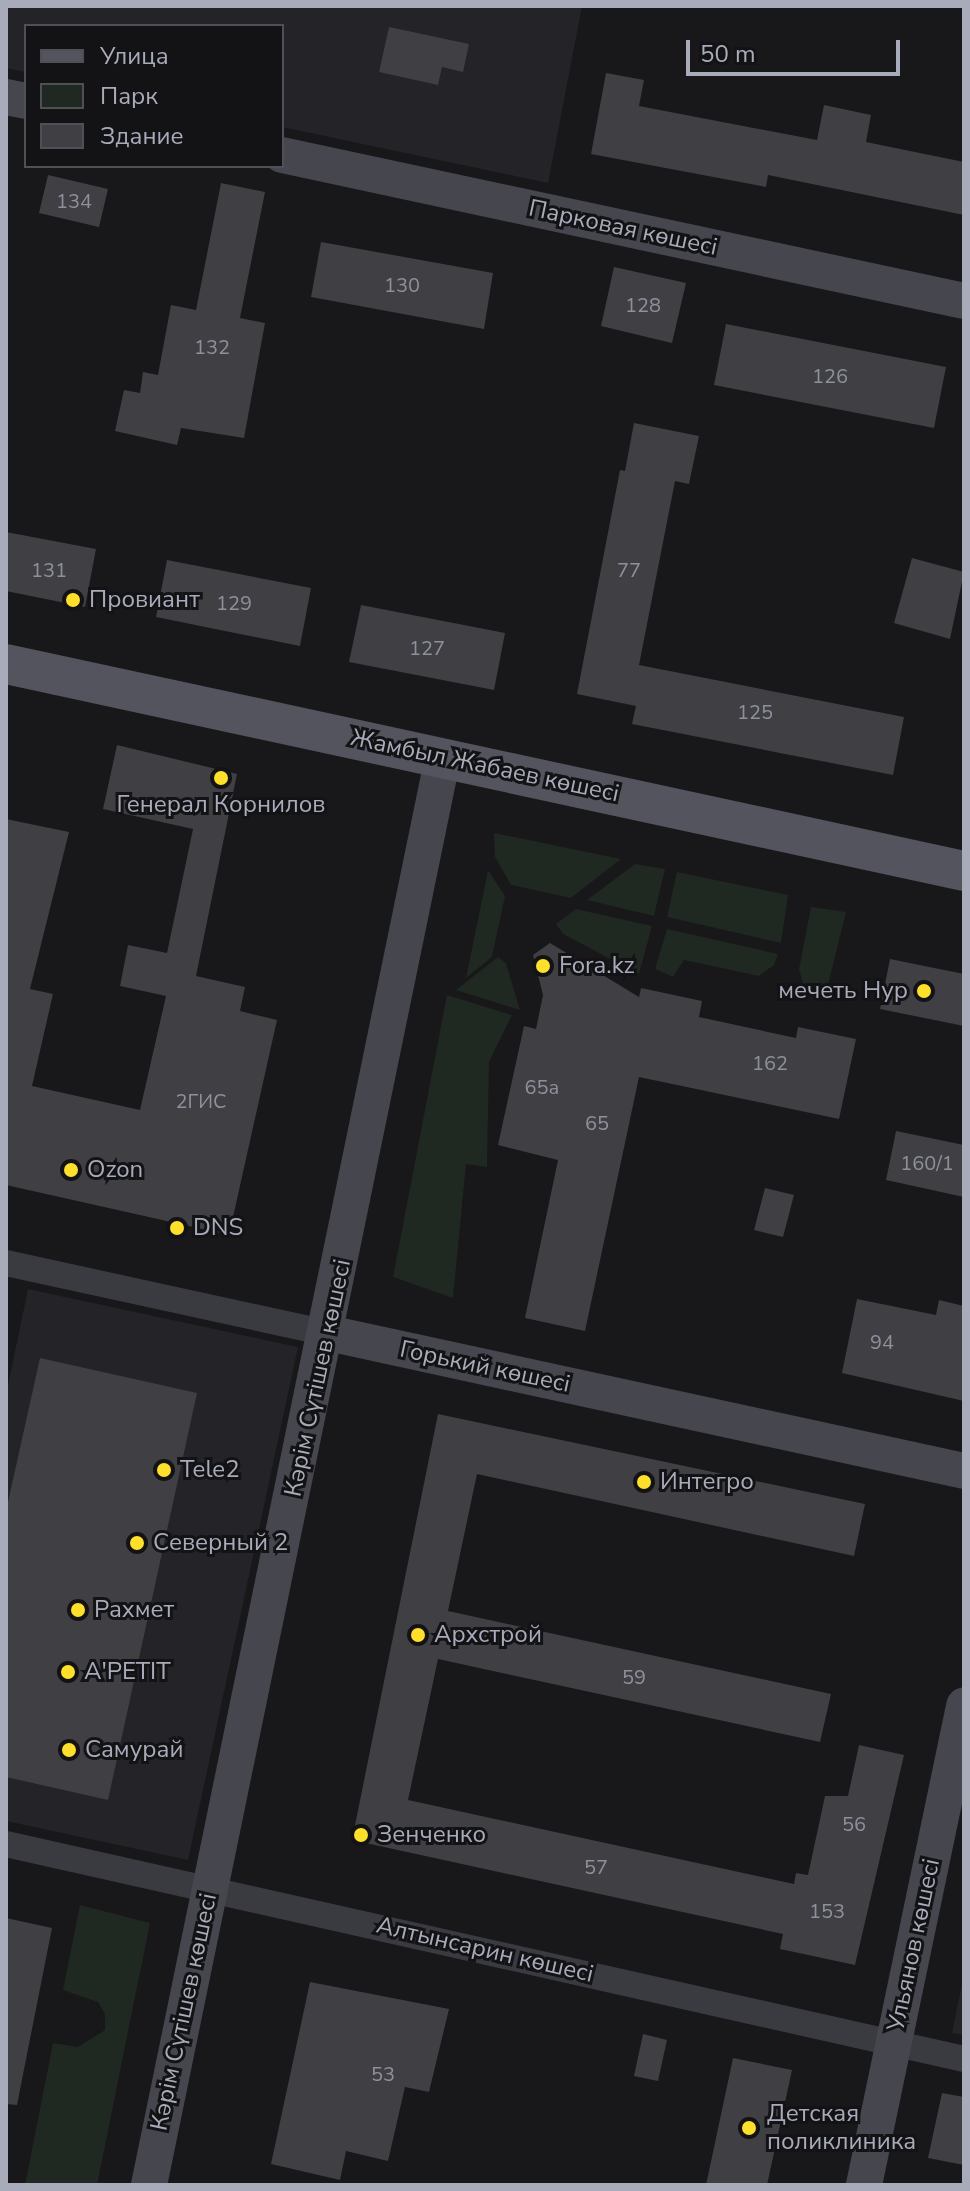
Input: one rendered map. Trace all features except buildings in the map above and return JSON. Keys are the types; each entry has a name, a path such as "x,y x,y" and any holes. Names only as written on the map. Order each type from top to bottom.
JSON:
{"main road":[{"name":"Парковая көшесі","path":"284,155 964,301"},
{"name":"Жамбыл Жабаев көшесі","path":"6,664 964,871"},
{"name":"Кәрім Сүтішев көшесі","path":"149,2185 328,1333 443,757"},
{"name":"Горький көшесі","path":"328,1333 964,1471"},
{"name":"Ульянов көшесі","path":"864,2185 964,1705"}],"street":[{"name":"Горький көшесі","path":"6,1263 328,1333"},
{"name":"Алтынсарин көшесі","path":"6,1844 964,2059"}],"shaded area":[{"path":"6,6 582,6 548,183 284,127 284,24 24,24 24,72 6,68"},
{"path":"28,1289 298,1347 188,1860 6,1821 6,1395"},
{"path":"964,1974 964,2035 952,2033"}],"green space":[{"path":"494,833 621,859 571,898 511,885 495,857"},
{"path":"635,864 665,869 654,916 587,900"},
{"path":"488,870 505,896 492,957 466,978"},
{"path":"677,872 788,895 781,943 667,917"},
{"path":"811,907 846,912 827,989 804,987 799,969"},
{"path":"576,909 652,926 639,974 563,934 556,924"},
{"path":"667,929 778,954 774,965 759,976 684,960 673,977 655,969"},
{"path":"498,957 506,963 520,1010 456,990"},
{"path":"447,995 512,1015 489,1062 487,1167 466,1164 453,1298 393,1277"},
{"path":"80,1905 150,1923 97,2185 25,2185 53,2043 78,2047 105,2030 105,2014 98,2002 63,1990"}],"place":[{"name":"Провиант","path":"73,600"},
{"name":"Генерал Корнилов","path":"221,778"},
{"name":"Fora.kz","path":"543,966"},
{"name":"мечеть Нур","path":"924,991"},
{"name":"Ozon","path":"71,1170"},
{"name":"DNS","path":"177,1228"},
{"name":"Tele2","path":"164,1470"},
{"name":"Интегро","path":"644,1482"},
{"name":"Северный 2","path":"137,1543"},
{"name":"Рахмет","path":"78,1610"},
{"name":"Архстрой","path":"418,1635"},
{"name":"A'PETIT","path":"68,1672"},
{"name":"Самурай","path":"69,1750"},
{"name":"Зенченко","path":"361,1835"},
{"name":"Детская поликлиника","path":"749,2128"}]}
